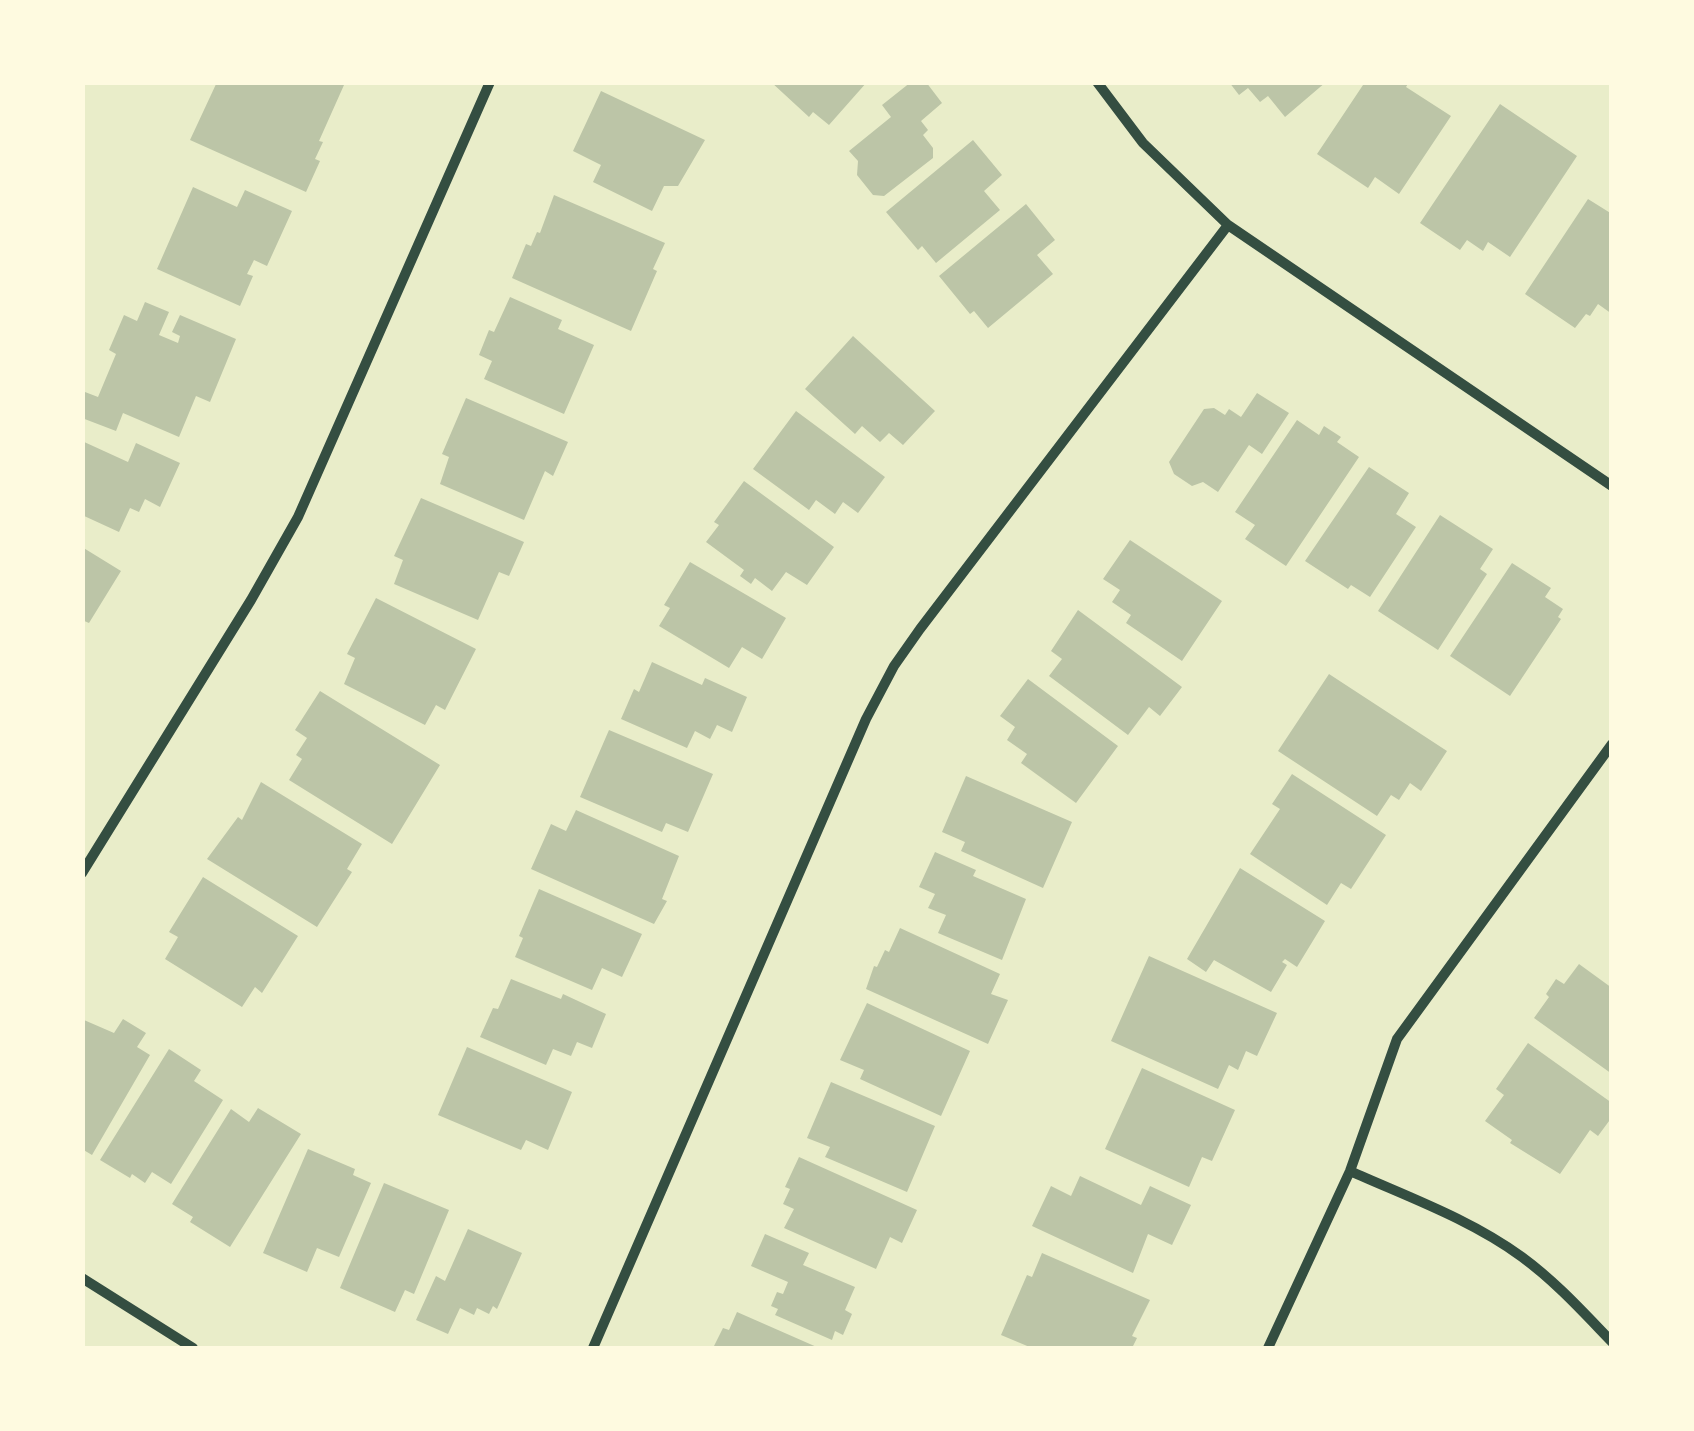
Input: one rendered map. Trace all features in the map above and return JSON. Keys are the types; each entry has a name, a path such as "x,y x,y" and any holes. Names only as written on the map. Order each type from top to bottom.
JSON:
{"street":[{"path":"82,873 251,600 298,516 490,82"},
{"path":"1097,82 1142,143 1228,224 1612,486"},
{"path":"594,1348 866,719 887,679 920,629 1228,224"},
{"path":"1268,1348 1350,1170 1397,1038 1612,744"},
{"path":"1350,1170 1472,1226 1514,1251 1566,1293 1612,1342"},
{"path":"82,1278 193,1348"}],"building":[{"path":"217,82 344,85 319,141 323,142 315,159 320,161 306,192 190,140"},
{"path":"771,82 867,82 829,125 813,112 809,117"},
{"path":"911,82 926,82 942,103 921,121 928,130 923,135 933,148 933,158 884,196 873,195 857,175 858,161 849,151 891,117 882,105"},
{"path":"1229,82 1326,82 1285,117 1268,96 1260,102 1248,88 1239,95"},
{"path":"1365,82 1409,82 1406,87 1451,116 1399,194 1375,177 1368,188 1317,154"},
{"path":"601,91 705,140 678,186 664,186 652,211 593,182 601,165 573,151"},
{"path":"1500,104 1577,156 1510,257 1488,242 1483,251 1467,240 1460,250 1420,223"},
{"path":"973,140 1002,175 984,191 1000,210 936,263 922,246 918,250 886,212"},
{"path":"193,187 237,207 245,190 292,211 267,266 254,260 247,274 253,276 240,306 157,269"},
{"path":"554,195 665,243 631,331 512,278 526,244 531,246 537,232 540,233"},
{"path":"1588,199 1612,214 1612,314 1598,304 1575,328 1525,294"},
{"path":"1026,204 1055,240 1037,255 1053,274 988,328 974,311 970,314 939,276"},
{"path":"510,297 562,320 558,329 594,345 564,414 484,379 492,361 479,355"},
{"path":"145,302 169,312 159,335 178,343 180,336 172,332 180,315 236,339 210,402 196,396 179,437 123,413 116,431 82,418 82,398 85,392 98,397 116,354 109,350 124,315 137,321"},
{"path":"853,336 935,411 903,445 889,433 880,442 862,426 855,434 805,389"},
{"path":"1257,393 1289,413 1262,454 1249,445 1218,492 1203,482 1192,486 1174,474 1169,462 1204,409 1214,408 1225,415 1229,409 1241,417"},
{"path":"466,398 568,442 553,476 545,471 524,520 440,484 449,457 442,454"},
{"path":"796,411 885,477 858,513 843,502 835,514 816,500 809,510 753,469"},
{"path":"1297,420 1319,435 1324,426 1341,437 1337,442 1359,457 1286,566 1245,539 1255,525 1235,512"},
{"path":"82,441 128,462 136,443 180,463 160,507 145,499 139,512 130,508 119,532 82,515"},
{"path":"1369,467 1409,493 1396,514 1416,527 1370,597 1351,585 1348,589 1305,561"},
{"path":"744,481 834,547 807,585 786,572 772,591 755,578 751,584 740,576 744,570 706,542 719,525 714,522"},
{"path":"421,498 524,542 509,576 499,572 478,620 394,584 403,560 394,556"},
{"path":"1440,515 1493,549 1480,569 1487,574 1438,650 1378,611"},
{"path":"1130,540 1222,601 1182,661 1126,623 1131,615 1112,602 1120,590 1103,579"},
{"path":"82,547 121,571 89,623 82,620"},
{"path":"690,562 786,618 762,659 742,647 729,668 659,626 670,608 664,605"},
{"path":"1512,563 1551,588 1545,597 1563,609 1558,617 1561,619 1510,696 1450,656"},
{"path":"376,598 476,649 445,710 436,705 425,725 344,684 355,658 347,654"},
{"path":"1078,610 1182,687 1160,716 1149,707 1128,735 1049,676 1062,659 1051,651"},
{"path":"652,662 702,685 705,678 747,697 732,732 717,725 710,739 695,731 687,748 621,719"},
{"path":"1329,674 1447,751 1421,791 1410,783 1399,800 1391,795 1377,816 1278,751"},
{"path":"1028,679 1118,746 1076,803 1021,763 1027,754 1007,740 1015,727 1000,716"},
{"path":"320,691 440,765 392,844 289,780 302,759 296,755 307,738 295,730"},
{"path":"609,730 713,774 688,832 666,823 662,832 580,797"},
{"path":"1292,774 1386,835 1351,889 1341,883 1327,905 1250,854 1280,809 1272,804"},
{"path":"966,776 1072,822 1043,888 961,851 965,842 942,832"},
{"path":"261,782 362,844 347,869 352,872 317,927 207,859 238,817 242,820"},
{"path":"576,810 679,856 662,899 667,901 654,924 531,869 551,824 566,831"},
{"path":"935,852 976,870 973,876 1026,899 1002,960 938,933 946,915 928,908 935,894 919,887"},
{"path":"1240,868 1325,921 1297,967 1285,959 1282,962 1287,965 1271,992 1214,960 1206,972 1187,959"},
{"path":"203,877 298,936 262,993 255,987 242,1007 165,959 178,937 169,932"},
{"path":"539,889 642,934 622,977 602,968 592,990 515,957 523,938 519,936"},
{"path":"900,928 1000,974 991,994 1008,1000 988,1044 866,989 874,966 877,967 885,950 889,952"},
{"path":"1149,956 1277,1013 1257,1056 1246,1051 1238,1070 1229,1065 1218,1089 1111,1041"},
{"path":"1579,964 1612,988 1612,1074 1534,1018 1556,979 1564,984"},
{"path":"511,979 561,999 563,994 606,1014 592,1048 577,1042 571,1056 553,1049 546,1065 480,1037"},
{"path":"867,1003 970,1051 941,1116 860,1079 864,1070 840,1060"},
{"path":"123,1019 146,1033 137,1047 150,1055 92,1155 82,1149 82,1023 84,1020 114,1033"},
{"path":"1528,1043 1612,1103 1612,1117 1598,1136 1590,1130 1560,1174 1510,1143 1512,1140 1485,1121 1504,1095 1496,1089"},
{"path":"467,1047 572,1092 548,1150 526,1140 521,1150 438,1115"},
{"path":"169,1049 201,1070 194,1081 223,1100 171,1184 152,1172 145,1183 100,1160"},
{"path":"1142,1068 1235,1110 1212,1161 1202,1157 1189,1187 1105,1149"},
{"path":"831,1082 935,1126 907,1192 825,1157 830,1147 807,1138"},
{"path":"258,1108 301,1134 230,1247 190,1222 193,1217 172,1204 231,1109 249,1122"},
{"path":"308,1149 355,1169 353,1175 371,1183 339,1257 317,1248 307,1272 263,1253"},
{"path":"799,1157 917,1210 902,1243 890,1237 876,1269 784,1228 794,1209 783,1204 790,1189 785,1187"},
{"path":"1080,1176 1141,1205 1150,1186 1191,1205 1172,1245 1148,1234 1133,1273 1032,1226 1051,1186 1071,1196"},
{"path":"384,1183 449,1210 414,1294 405,1290 395,1312 340,1288"},
{"path":"468,1229 522,1253 497,1309 493,1306 489,1314 477,1308 474,1315 460,1308 448,1334 416,1320 436,1276 445,1281"},
{"path":"765,1234 809,1253 803,1265 855,1287 845,1310 852,1314 843,1335 835,1331 832,1340 775,1315 778,1309 771,1306 777,1292 783,1294 788,1282 751,1266"},
{"path":"1042,1253 1150,1300 1132,1336 1137,1338 1132,1348 1032,1348 1001,1335 1027,1275 1032,1277"},
{"path":"737,1312 819,1348 713,1348 723,1328 729,1330"}]}
